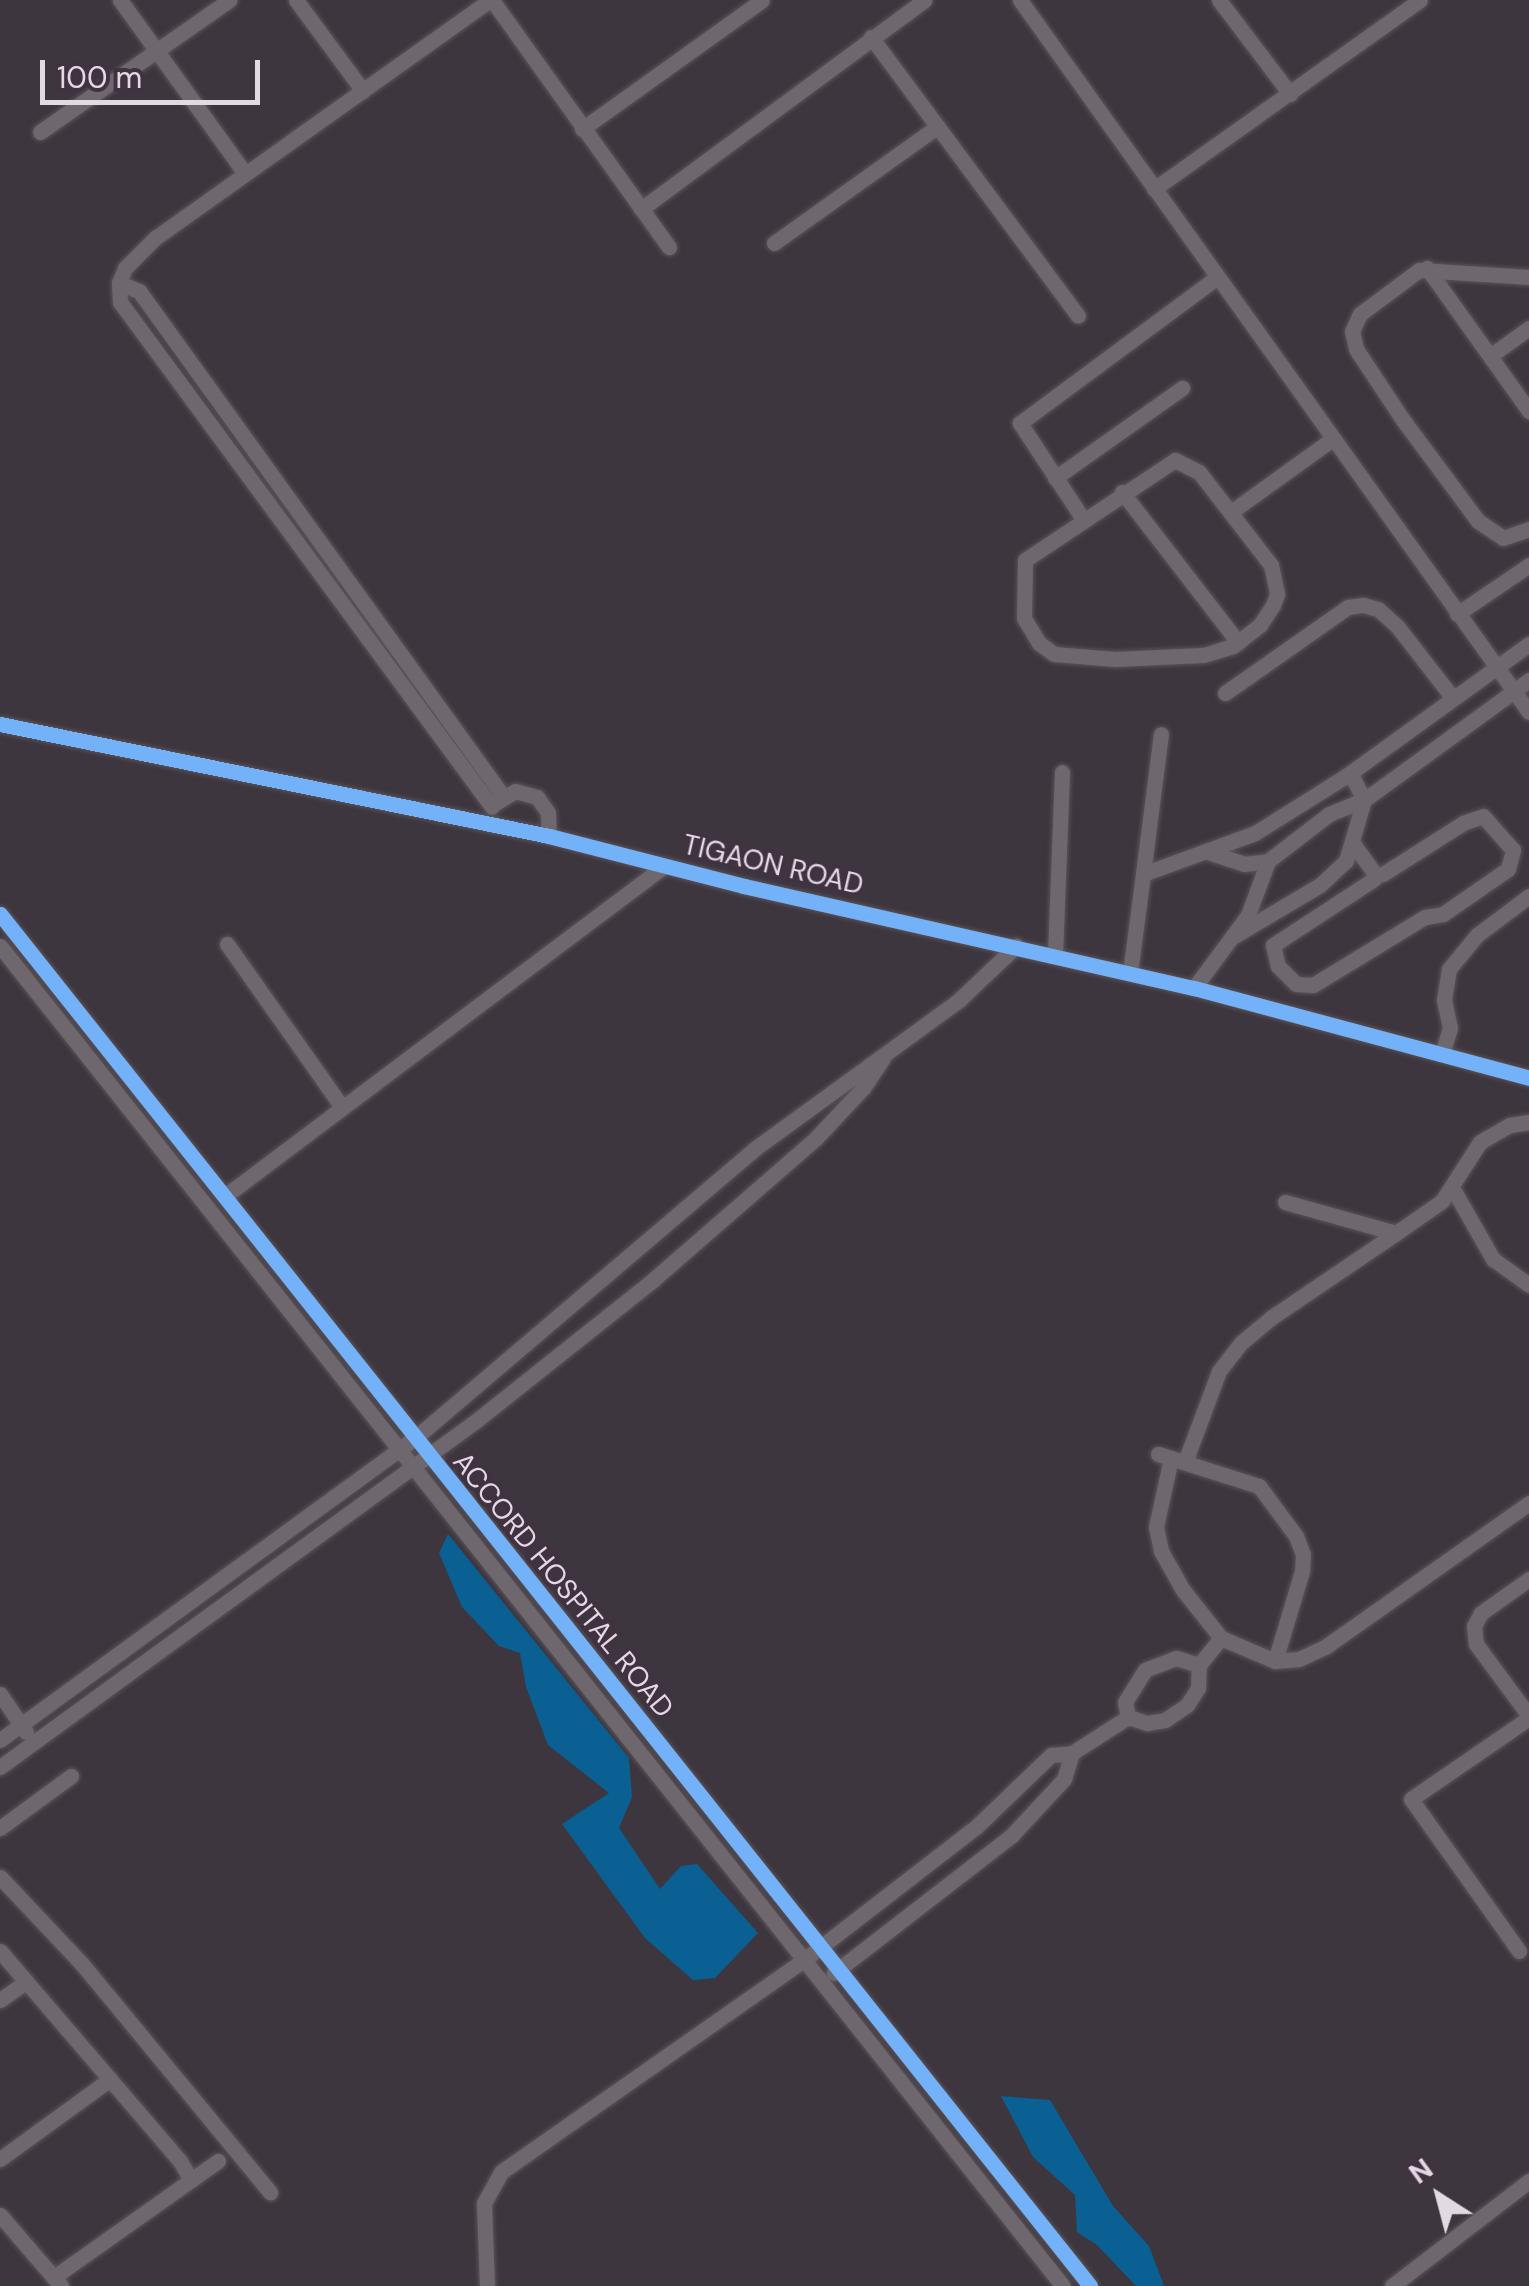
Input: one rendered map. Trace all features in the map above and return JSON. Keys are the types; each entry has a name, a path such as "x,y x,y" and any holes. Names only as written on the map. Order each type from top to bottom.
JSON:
{"street":[{"path":"120,0 244,172"},
{"path":"40,132 230,0"},
{"path":"296,0 363,91"},
{"path":"548,836 548,813 538,797 515,791 494,809 139,291 119,283 125,268 156,237 491,0 669,247"},
{"path":"582,129 762,0"},
{"path":"641,209 924,0"},
{"path":"1020,0 1330,440 1529,712"},
{"path":"1219,0 1290,94"},
{"path":"1154,190 1420,0"},
{"path":"871,37 1078,316"},
{"path":"774,243 938,126"},
{"path":"1529,277 1428,268 1411,274 1360,314 1352,332 1356,348 1478,521 1503,538 1529,529"},
{"path":"1428,268 1529,411"},
{"path":"1083,519 1020,423 1216,278"},
{"path":"1490,356 1529,328"},
{"path":"1054,478 1182,388"},
{"path":"1231,512 1330,440"},
{"path":"1175,460 1199,472 1276,579 1273,605 1260,625 1238,642 1204,654 1154,660 1054,654 1039,642 1024,618 1021,586 1025,560 1122,492 1175,460"},
{"path":"1122,492 1238,642"},
{"path":"1457,614 1529,566"},
{"path":"1225,693 1348,607 1364,605 1378,609 1397,626 1452,697"},
{"path":"1143,874 1256,833 1350,773 1529,644"},
{"path":"1208,852 1244,864 1268,860 1329,814 1364,800 1529,680"},
{"name":"TIGAON ROAD","path":"0,724 494,809 548,836 1194,988 1529,1078"},
{"path":"1130,973 1162,734"},
{"path":"1055,955 1062,772"},
{"path":"1234,936 1335,874 1354,845 1364,800 1350,773"},
{"path":"1484,816 1514,850 1508,869 1443,914 1426,918 1313,984 1296,984 1278,966 1273,946 1377,874 1463,823 1484,816"},
{"path":"1354,845 1377,874"},
{"path":"1194,988 1248,915 1268,860"},
{"path":"225,1196 664,866"},
{"path":"1442,1054 1450,1028 1444,1000 1449,969 1477,935 1529,896"},
{"name":"ACCORD HOSPITAL ROAD","path":"0,914 1090,2286"},
{"path":"228,944 342,1106"},
{"path":"0,946 1063,2286"},
{"path":"0,1740 416,1438 757,1146 982,982 1016,946"},
{"path":"0,1767 428,1456 654,1279 816,1138 863,1088 888,1051"},
{"path":"1529,1122 1510,1125 1480,1142 1453,1188 1432,1211 1272,1316 1242,1342 1219,1371 1171,1458 1156,1527 1162,1551 1184,1590 1222,1638 1276,1660 1299,1660 1325,1646 1529,1504"},
{"path":"1453,1188 1492,1259 1529,1285"},
{"path":"1285,1202 1396,1233"},
{"path":"1171,1458 1259,1486 1277,1505 1301,1545 1302,1571 1276,1660"},
{"path":"1519,1950 1411,1800 1529,1717 1476,1644 1474,1626 1482,1613 1529,1579"},
{"path":"1128,1717 1147,1723 1165,1720 1186,1705 1198,1688 1200,1665 1222,1638"},
{"path":"1128,1717 1124,1702 1145,1670 1176,1658 1200,1665"},
{"path":"0,1694 33,1744"},
{"path":"487,2286 484,2203 501,2172 805,1959 976,1826 1051,1755 1072,1754 1128,1717"},
{"path":"824,1982 1011,1836 1064,1779 1072,1754"},
{"path":"0,1828 70,1776"},
{"path":"0,1877 82,1964 270,2192"},
{"path":"0,1951 191,2180"},
{"path":"0,2000 26,1982"},
{"path":"0,2159 110,2080"},
{"path":"0,2215 58,2282 218,2161"},
{"path":"1392,2286 1529,2181"}],"water":[{"path":"448,1534 629,1758 632,1797 619,1828 660,1889 681,1866 697,1864 758,1933 715,1978 693,1980 645,1938 562,1824 609,1793 548,1745 526,1687 520,1653 499,1646 462,1607 439,1553"},
{"path":"1001,2096 1050,2100 1113,2206 1149,2246 1164,2286 1136,2286 1097,2245 1077,2232 1075,2195 1033,2157"}],"cycle path":[{"path":"0,724 549,836 744,886 1194,988 1529,1078"},
{"path":"0,914 1090,2286"}]}
